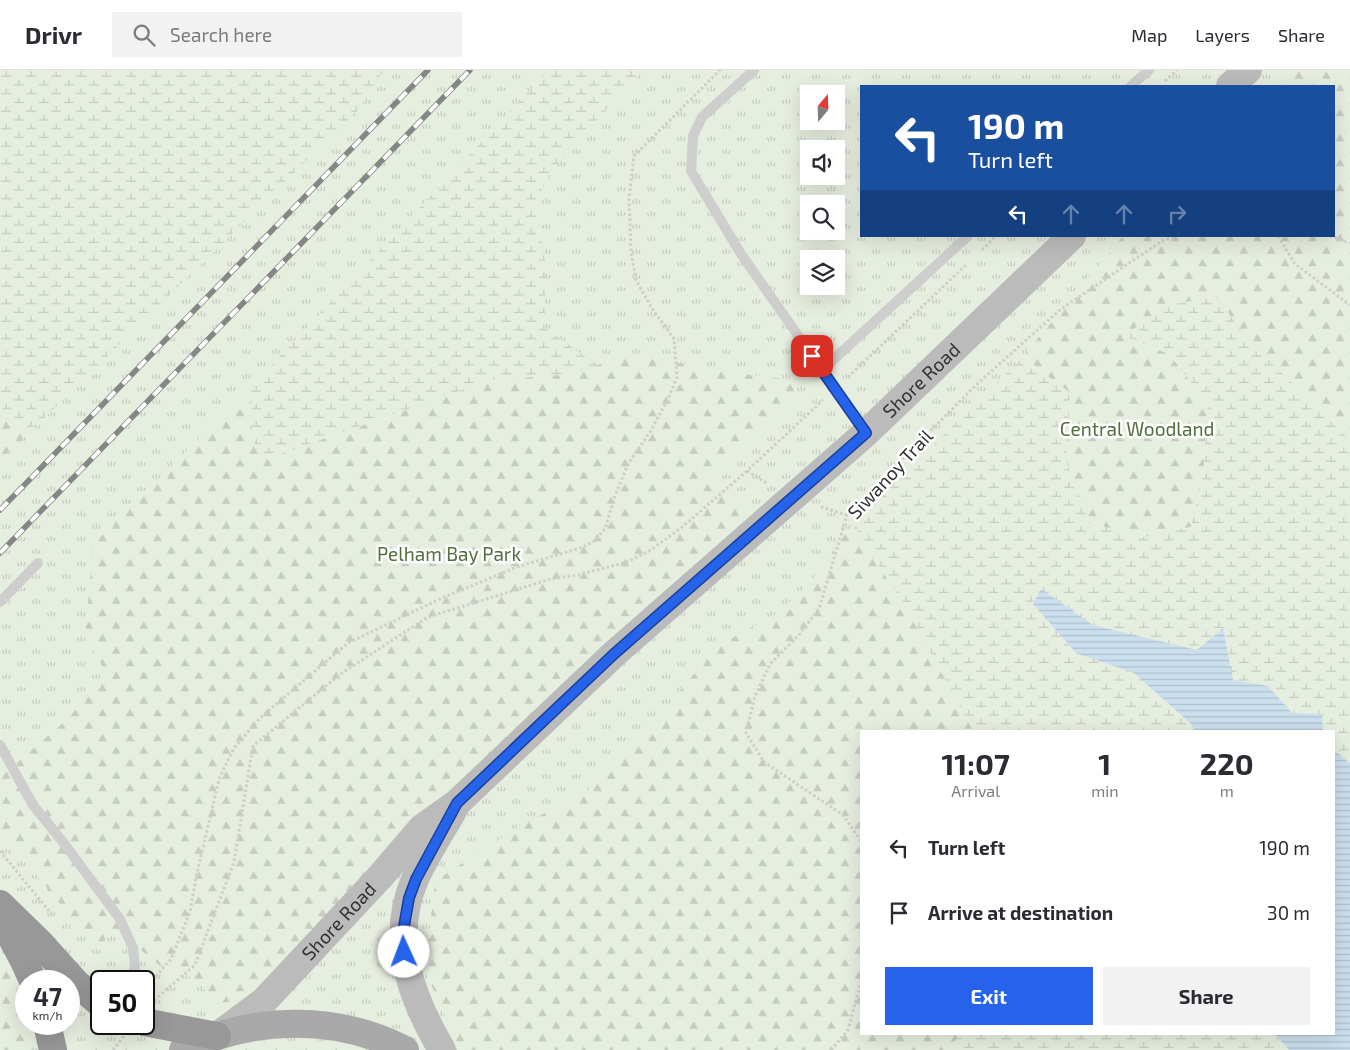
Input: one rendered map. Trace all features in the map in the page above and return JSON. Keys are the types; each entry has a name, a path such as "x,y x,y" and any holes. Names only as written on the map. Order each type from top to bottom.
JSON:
{"highway":[{"path":"0,904 39,942 76,984 90,995"},
{"path":"0,916 28,970"},
{"path":"155,1021 217,1036"},
{"path":"50,1035 53,1050"}],"main road":[{"path":"1231,85 1248,70"},
{"name":"Shore Road","path":"217,1036 264,1001 379,878 422,828 457,803 614,654 866,433 1071,237"},
{"name":"Shore Road","path":"442,1050 424,1019 412,990 404,952 403,932 409,898 416,879 457,803"},
{"path":"183,1050 217,1036 260,1026 284,1023 353,1030 381,1039 405,1050"}],"lane":[{"path":"754,70 702,117 693,136 691,171 741,254 866,433"},
{"path":"1132,85 1149,70"},
{"path":"822,370 967,237"},
{"path":"0,602 38,564"},
{"path":"0,745 33,805 120,919 132,948 133,970"}],"path":[{"path":"155,976 171,959 190,912 219,779 234,748 260,718 348,643 442,598 517,567 580,548 593,542 605,529 615,496 628,464 650,432 668,399 677,377 674,339 651,307 636,280 631,252 628,199 634,156 720,70"},
{"path":"1160,85 1177,70"},
{"path":"155,1005 195,965 202,948 234,862 253,746 339,675 428,617 552,578 578,575 627,562 651,550 747,471 995,237"},
{"name":"Siwanoy Trail","path":"860,840 842,814 764,762 746,733 755,696 770,664 798,636 819,609 847,515 976,385 1061,309 1162,241 1173,237"},
{"path":"1279,237 1295,264 1350,305"},
{"path":"1333,237 1350,243"},
{"path":"831,1050 848,1030 860,985"},
{"path":"113,1050 127,1035"}],"green space":[{"name":"Pelham Bay Park","path":"0,70 1350,70 1350,763 1335,730 860,730 860,1035 1276,1035 1289,1050 0,1050"},
{"path":"0,70 384,70 359,109 32,430 0,407"},
{"path":"549,70 644,70 556,164 536,200 545,260 545,328 597,365 572,374 490,380 261,461 252,436 251,387"},
{"name":"Central Woodland","path":"1286,70 1350,70 1350,440 1251,343 1216,297 1124,336 1169,354 1208,404 1203,476 1191,527 1143,537 1090,523 1066,461 1070,393 1023,357 1122,237 1335,237 1335,85 1270,85"},
{"path":"1216,297 1251,343 1350,440 1350,1050 949,1050 959,1035 1335,1035 1335,730 972,730 903,602 859,536 855,521 1023,357 1070,393 1066,461 1090,523 1143,537 1191,527 1203,476 1208,404 1169,354 1124,336 1167,305"},
{"path":"628,354 734,373 794,380 794,401 783,416 708,483 751,510 498,743 389,850 249,999 213,1004 199,980 160,966 135,945 103,931 109,958 80,928 0,831 0,777 63,723 108,676 85,638 93,544 251,387 252,436 350,430 490,380 572,374"},
{"path":"0,407 32,430 0,461"},
{"path":"855,521 859,536 903,602 972,730 860,730 860,1035 959,1035 949,1050 465,1050 457,1042 425,971 435,881 516,828 588,790 661,715 716,647 776,614 809,584"},
{"path":"0,961 15,982 15,1035 31,1035 34,1050 0,1050"}],"water":[{"path":"1041,589 1093,625 1197,650 1223,628 1233,680 1268,686 1292,713 1322,714 1323,730 1195,730 1190,723 1134,673 1076,653 1033,604"},
{"path":"1335,751 1350,763 1350,1050 1289,1050 1276,1035 1335,1035"}],"railway":[{"path":"0,510 428,70"},
{"path":"0,553 470,70"}],"route":[{"path":"404,952 403,932 409,898 416,879 457,803 614,654 866,433 812,356"}]}
